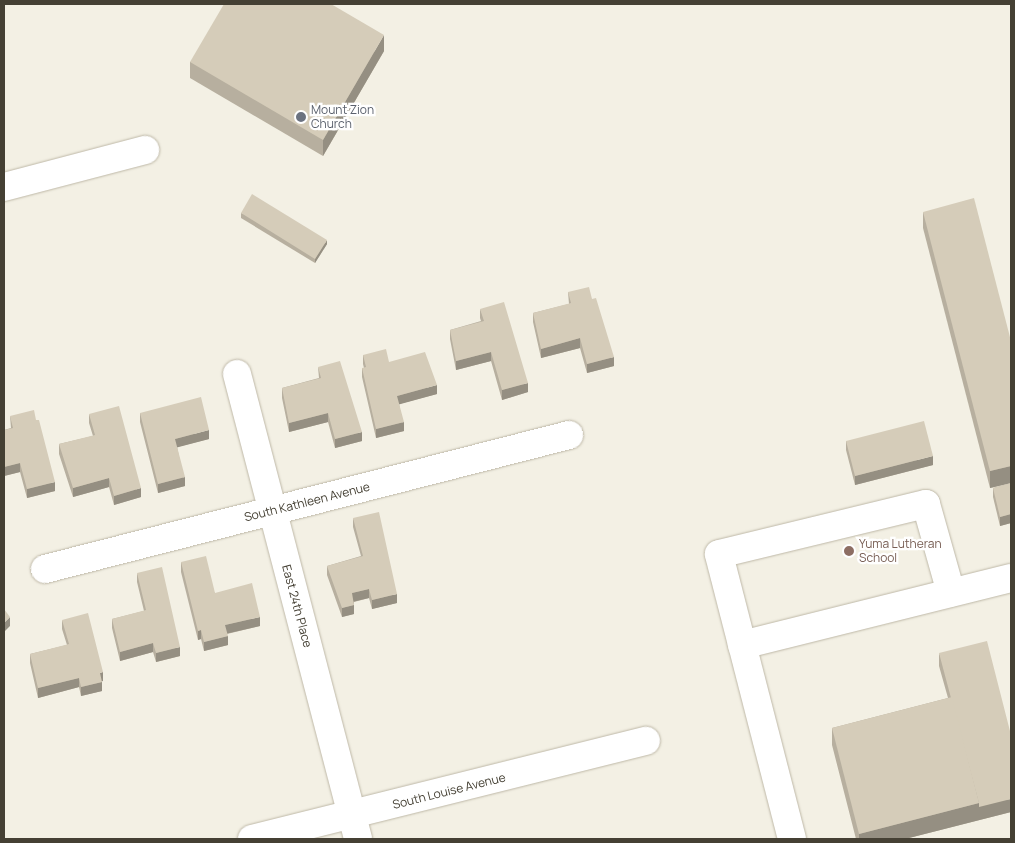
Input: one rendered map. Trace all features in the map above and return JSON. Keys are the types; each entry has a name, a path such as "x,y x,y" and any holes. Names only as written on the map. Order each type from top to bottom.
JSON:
{"street":[{"path":"4,187 145,150"},
{"name":"East 24th Place","path":"237,374 355,828"},
{"name":"South Kathleen Avenue","path":"45,569 569,435"},
{"path":"792,839 719,554 926,504 950,593"},
{"path":"742,645 1011,578"},
{"name":"South Louise Avenue","path":"252,839 355,828 646,741"}],"building":[{"name":"Mount Zion Church","path":"224,4 331,4 384,35 323,140 190,62"},
{"path":"252,194 327,240 315,259 241,213"},
{"path":"974,198 1011,341 1011,466 990,471 923,212"},
{"path":"589,287 592,299 596,298 614,357 587,364 580,338 541,349 533,313 571,303 568,292"},
{"path":"504,302 528,383 502,390 491,352 456,361 450,330 484,321 480,309"},
{"path":"386,349 389,362 425,352 437,385 397,396 404,422 376,429 362,368 366,367 363,355"},
{"path":"340,361 362,432 335,439 328,413 289,423 282,388 321,378 318,367"},
{"path":"201,397 209,430 175,439 185,477 158,484 140,413"},
{"path":"119,406 141,488 114,496 109,478 73,488 59,444 95,435 89,414"},
{"path":"34,410 36,420 39,420 55,482 27,489 20,463 4,467 4,430 13,428 10,416"},
{"path":"924,421 933,456 855,476 846,441"},
{"path":"1011,483 1011,514 1000,517 993,488"},
{"path":"379,512 397,594 372,600 369,589 352,593 354,605 342,608 327,566 363,556 353,518"},
{"path":"206,556 215,593 252,583 260,617 225,625 228,636 204,642 201,630 198,631 181,562"},
{"path":"162,567 180,647 156,653 153,643 120,652 112,619 146,610 137,573"},
{"path":"4,609 10,617 4,623"},
{"path":"88,613 103,672 100,673 102,682 81,687 79,678 38,688 30,654 69,644 62,620"},
{"path":"987,641 1011,735 1011,799 979,807 939,653"},
{"path":"952,697 979,803 859,834 832,728"}],"place":[{"name":"Mount Zion Church","path":"301,117"},
{"name":"Yuma Lutheran School","path":"849,551"}]}
